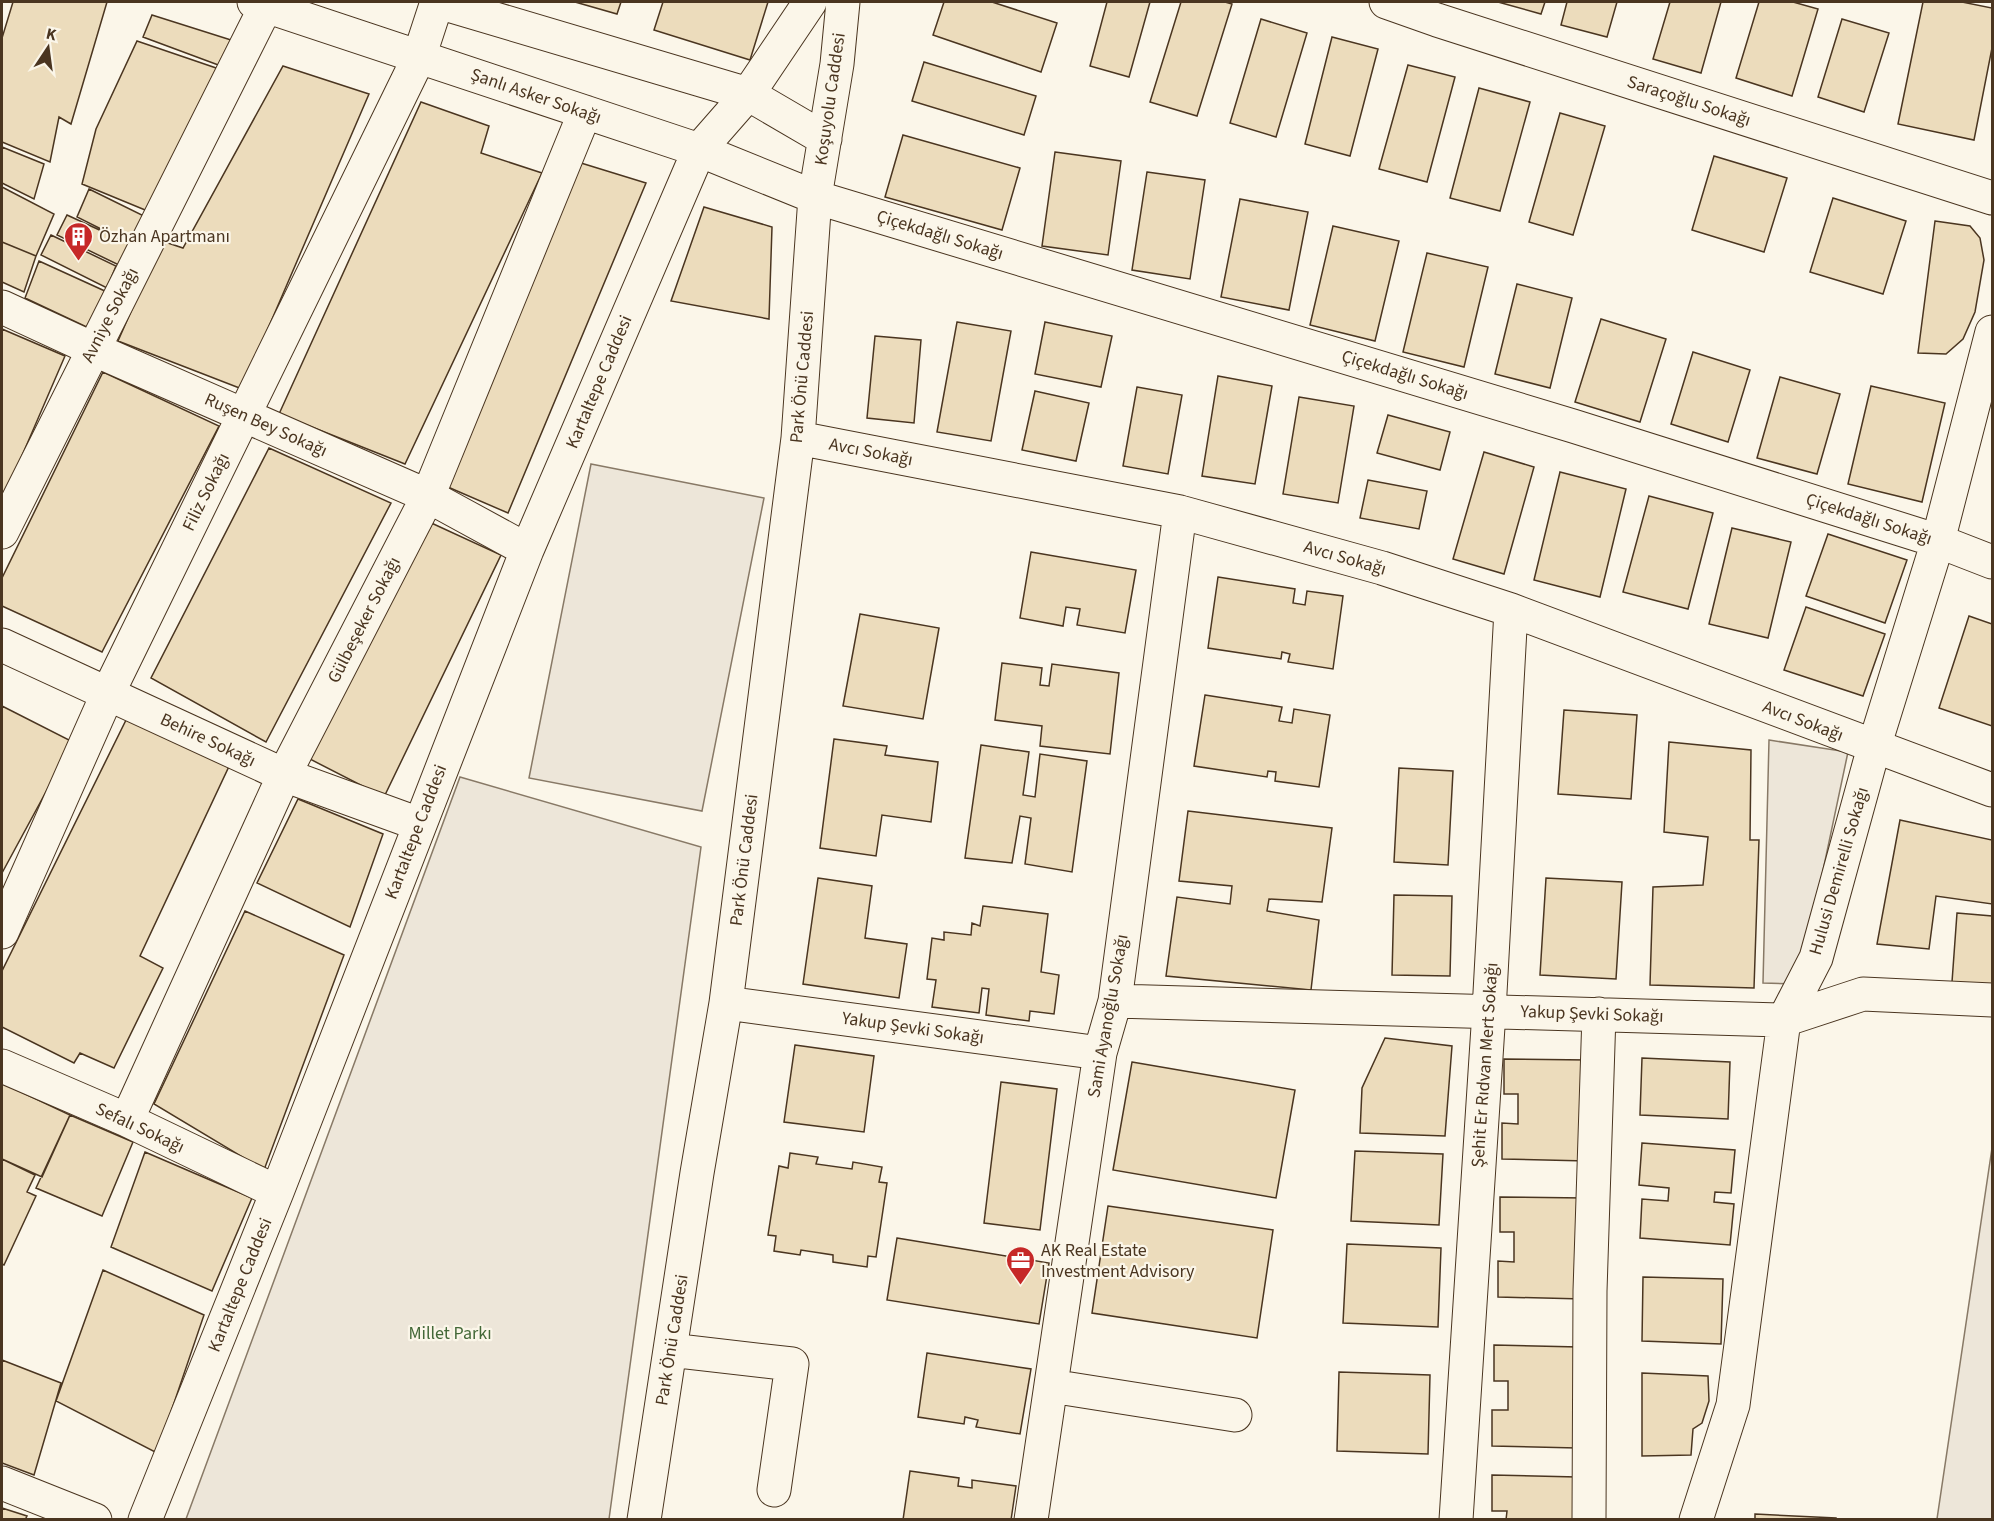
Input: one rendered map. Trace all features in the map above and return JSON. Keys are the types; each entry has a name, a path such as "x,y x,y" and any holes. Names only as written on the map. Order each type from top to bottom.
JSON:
{"street":[{"name":"Filiz Sokağı","path":"2,932 108,693 419,57 437,2"},
{"path":"437,2 748,94 825,140"},
{"path":"699,150 748,94 810,2"},
{"name":"Koşuyolu Caddesi","path":"815,197 837,64 843,2"},
{"name":"Saraçoğlu Sokağı","path":"1386,2 1992,198"},
{"name":"Şanlı Asker Sokağı","path":"262,3 699,150 815,197"},
{"name":"Avniye Sokağı","path":"2,532 262,3"},
{"name":"Gülbeşeker Sokağı","path":"127,1120 284,775 428,496 585,112"},
{"name":"Kartaltepe Caddesi","path":"146,1520 277,1192 527,550 699,150"},
{"name":"Park Önü Caddesi","path":"644,1520 697,1173 726,1003 798,438 815,197"},
{"name":"Çiçekdağlı Sokağı","path":"815,197 1573,426 1938,541 1992,562"},
{"name":"Ruşen Bey Sokağı","path":"2,307 93,350 428,496 527,550"},
{"name":"Hulusi Demirelli Sokağı","path":"1696,1520 1734,1405 1784,1020 1816,958 1874,747 1988,373 1992,332"},
{"name":"Avcı Sokağı","path":"798,438 1180,512 1382,568 1511,610 1992,790"},
{"name":"Sami Ayanoğlu Sokağı","path":"1031,1520 1100,1053 1115,1001 1180,512"},
{"name":"Şehit Er Rıdvan Mert Sokağı","path":"1456,1520 1489,1011 1511,610"},
{"name":"Behire Sokağı","path":"2,645 284,775 419,825"},
{"name":"Yakup Şevki Sokağı","path":"1115,1001 1784,1020 1863,994 1992,1000"},
{"name":"Yakup Şevki Sokağı","path":"726,1003 1100,1053"},
{"path":"1589,1520 1590,1291 1599,1014"},
{"name":"Sefalı Sokağı","path":"2,1066 127,1120 277,1192"},
{"path":"670,1350 792,1364 774,1490"},
{"path":"1051,1386 1235,1415"},
{"path":"2,1483 95,1520"}],"green space":[{"path":"591,464 764,498 702,811 529,778"},
{"path":"1769,740 1848,752 1799,984 1763,983"},
{"name":"Millet Parkı","path":"460,777 701,847 609,1519 186,1519"},
{"path":"1992,1148 1992,1519 1937,1519"}],"building":[{"path":"13,2 107,2 71,124 59,117 50,162 2,142 2,38"},
{"path":"575,2 621,2 617,14"},
{"path":"663,2 768,2 750,60 654,30"},
{"path":"944,2 992,2 1057,23 1041,72 933,35"},
{"path":"1107,2 1150,2 1129,77 1090,66"},
{"path":"1181,2 1232,4 1197,116 1150,102"},
{"path":"1498,2 1545,2 1541,14"},
{"path":"1567,2 1617,2 1607,37 1561,25"},
{"path":"1670,2 1721,2 1701,73 1653,59"},
{"path":"1759,2 1793,2 1818,9 1792,96 1736,78"},
{"path":"1923,2 1962,2 1992,8 1992,48 1974,140 1898,124"},
{"path":"152,15 231,40 221,66 143,37"},
{"path":"1261,19 1307,33 1276,137 1230,123"},
{"path":"1842,19 1889,33 1864,112 1818,97"},
{"path":"1332,37 1378,49 1350,156 1305,144"},
{"path":"137,41 222,70 150,212 82,184 96,129"},
{"path":"924,62 1036,96 1024,135 912,101"},
{"path":"1408,65 1455,77 1427,182 1379,169"},
{"path":"283,66 369,94 242,389 118,341 162,241 183,248"},
{"path":"1479,88 1530,102 1500,211 1450,198"},
{"path":"421,102 489,126 481,153 542,173 405,464 279,414"},
{"path":"1560,113 1605,126 1573,235 1529,222"},
{"path":"903,135 1020,168 1002,230 885,197"},
{"path":"2,147 44,164 34,199 2,183"},
{"path":"1055,152 1121,161 1108,255 1042,246"},
{"path":"1714,156 1787,178 1764,252 1692,230"},
{"path":"581,163 646,183 508,513 434,481"},
{"path":"1147,172 1205,180 1190,279 1132,270"},
{"path":"2,187 54,214 36,256 2,242"},
{"path":"89,189 148,218 131,244 77,217"},
{"path":"1833,198 1906,221 1883,294 1810,272"},
{"path":"1240,199 1308,212 1289,310 1221,297"},
{"path":"704,207 772,227 769,319 671,301"},
{"path":"67,215 132,245 123,267 57,235"},
{"path":"1935,221 1970,226 1980,238 1984,260 1975,312 1963,339 1946,354 1918,353"},
{"path":"1333,226 1399,241 1375,341 1310,325"},
{"name":"Özhan Apartmanı","path":"51,235 116,266 107,288 41,255"},
{"path":"2,242 36,256 24,292 2,282"},
{"path":"1427,253 1488,267 1464,367 1403,352"},
{"path":"39,261 107,292 93,330 25,298"},
{"path":"1517,284 1572,298 1550,388 1495,374"},
{"path":"1601,319 1666,339 1640,422 1575,402"},
{"path":"957,322 1011,331 991,441 937,432"},
{"path":"1045,322 1112,336 1101,387 1035,374"},
{"path":"2,329 65,356 2,502"},
{"path":"875,336 921,340 914,423 867,418"},
{"path":"1693,352 1750,370 1728,442 1671,424"},
{"path":"103,372 219,426 102,652 2,606 2,578"},
{"path":"1218,376 1272,386 1255,484 1202,476"},
{"path":"1780,377 1840,394 1817,474 1757,458"},
{"path":"1871,386 1945,403 1922,502 1848,484"},
{"path":"1137,387 1182,395 1168,474 1123,466"},
{"path":"1035,391 1089,403 1076,461 1022,450"},
{"path":"1299,397 1354,406 1338,503 1283,494"},
{"path":"1388,415 1450,432 1440,470 1377,453"},
{"path":"269,448 391,503 266,742 151,678"},
{"path":"1484,452 1534,467 1504,574 1453,559"},
{"path":"1560,472 1626,489 1600,597 1534,580"},
{"path":"1368,480 1427,491 1419,529 1360,518"},
{"path":"1649,496 1713,513 1688,609 1623,592"},
{"path":"427,521 501,555 384,797 306,757"},
{"path":"1732,528 1791,542 1768,638 1709,624"},
{"path":"1828,534 1907,560 1885,623 1806,596"},
{"path":"1031,552 1136,570 1125,633 1077,625 1080,609 1066,607 1063,626 1020,618"},
{"path":"1218,577 1295,589 1293,603 1305,605 1307,591 1343,596 1333,669 1288,662 1290,654 1282,652 1281,659 1208,648"},
{"path":"1806,607 1885,634 1863,696 1784,670"},
{"path":"860,614 939,628 923,719 843,706"},
{"path":"1969,616 1992,624 1992,726 1939,708"},
{"path":"1002,663 1042,668 1040,685 1049,686 1052,664 1119,673 1110,754 1040,746 1042,726 995,720"},
{"path":"1205,695 1282,707 1279,721 1292,723 1294,709 1330,715 1319,787 1275,781 1276,772 1268,771 1267,777 1194,766"},
{"path":"2,706 73,742 2,873"},
{"path":"1564,710 1637,715 1631,799 1558,794"},
{"path":"130,712 232,760 140,956 163,968 114,1068 80,1053 74,1063 2,1027 2,971"},
{"path":"834,739 887,746 885,755 938,762 931,822 882,815 876,856 820,848"},
{"path":"1669,742 1751,750 1750,840 1759,840 1754,988 1650,985 1653,887 1703,885 1708,837 1664,832"},
{"path":"981,745 1029,752 1023,795 1035,797 1040,754 1087,761 1072,872 1025,864 1031,818 1020,816 1012,863 965,858"},
{"path":"1399,768 1453,771 1448,865 1394,862"},
{"path":"298,799 383,834 350,927 257,883"},
{"path":"1188,811 1332,828 1322,902 1269,899 1267,911 1319,920 1311,990 1166,976 1177,897 1230,904 1232,886 1179,881"},
{"path":"1900,820 1992,840 1992,904 1936,896 1929,949 1877,944"},
{"path":"818,878 872,886 865,938 907,944 899,998 803,984"},
{"path":"1546,878 1622,882 1616,979 1540,975"},
{"path":"1394,895 1452,896 1450,976 1392,975"},
{"path":"983,906 1048,914 1041,972 1059,975 1054,1014 1030,1011 1029,1021 986,1015 989,989 982,988 979,1013 932,1007 936,980 927,979 932,938 944,940 944,932 971,935 972,923 980,926"},
{"path":"245,911 344,955 264,1170 154,1104"},
{"path":"1957,913 1992,916 1992,985 1952,982"},
{"path":"1385,1038 1452,1046 1445,1136 1360,1133 1362,1088"},
{"path":"795,1045 874,1056 864,1132 784,1122"},
{"path":"1642,1058 1730,1062 1728,1119 1640,1115"},
{"path":"1504,1059 1589,1060 1587,1161 1502,1159 1502,1123 1518,1124 1518,1094 1504,1094"},
{"path":"1132,1062 1295,1090 1276,1198 1113,1170"},
{"path":"1001,1082 1057,1089 1040,1230 984,1223"},
{"path":"2,1083 70,1115 42,1177 2,1159"},
{"path":"70,1115 133,1142 102,1216 36,1188"},
{"path":"1642,1143 1735,1150 1731,1193 1715,1192 1714,1202 1734,1204 1730,1245 1640,1238 1642,1199 1668,1201 1669,1188 1639,1185"},
{"path":"1355,1151 1443,1154 1439,1225 1351,1221"},
{"path":"145,1152 252,1198 212,1291 111,1247"},
{"path":"790,1153 818,1157 816,1164 852,1169 853,1162 882,1167 879,1182 887,1183 876,1257 868,1256 867,1267 833,1262 833,1255 801,1250 800,1255 774,1251 776,1236 768,1235 779,1166 788,1168"},
{"path":"2,1159 35,1175 27,1192 36,1196 4,1265 2,1264"},
{"path":"1500,1197 1585,1198 1583,1299 1498,1297 1498,1261 1514,1262 1514,1232 1500,1232"},
{"path":"1108,1206 1273,1230 1257,1338 1092,1313"},
{"path":"897,1238 1049,1263 1039,1324 887,1300"},
{"path":"1347,1244 1441,1248 1438,1327 1343,1323"},
{"path":"103,1270 204,1315 157,1453 56,1401"},
{"path":"1643,1277 1723,1279 1721,1344 1642,1341"},
{"path":"1494,1345 1579,1347 1577,1448 1492,1446 1492,1410 1508,1410 1508,1381 1494,1381"},
{"path":"927,1353 1031,1369 1020,1434 976,1427 978,1420 965,1417 964,1424 918,1417"},
{"path":"2,1360 61,1383 34,1475 2,1463"},
{"path":"1339,1372 1430,1375 1428,1454 1337,1451"},
{"path":"1642,1373 1708,1376 1709,1401 1702,1423 1693,1429 1691,1455 1642,1456"},
{"path":"910,1471 959,1478 958,1486 972,1488 972,1480 1016,1486 1011,1520 903,1520"},
{"path":"1492,1475 1577,1477 1577,1520 1506,1520 1507,1511 1492,1511"},
{"path":"2,1508 27,1516 25,1520 2,1520"},
{"path":"1755,1514 1836,1518 1836,1520 1755,1520"}],"place":[{"name":"Özhan Apartmanı","path":"78,262"},
{"name":"AK Real Estate Investment Advisory","path":"1020,1286"}]}
